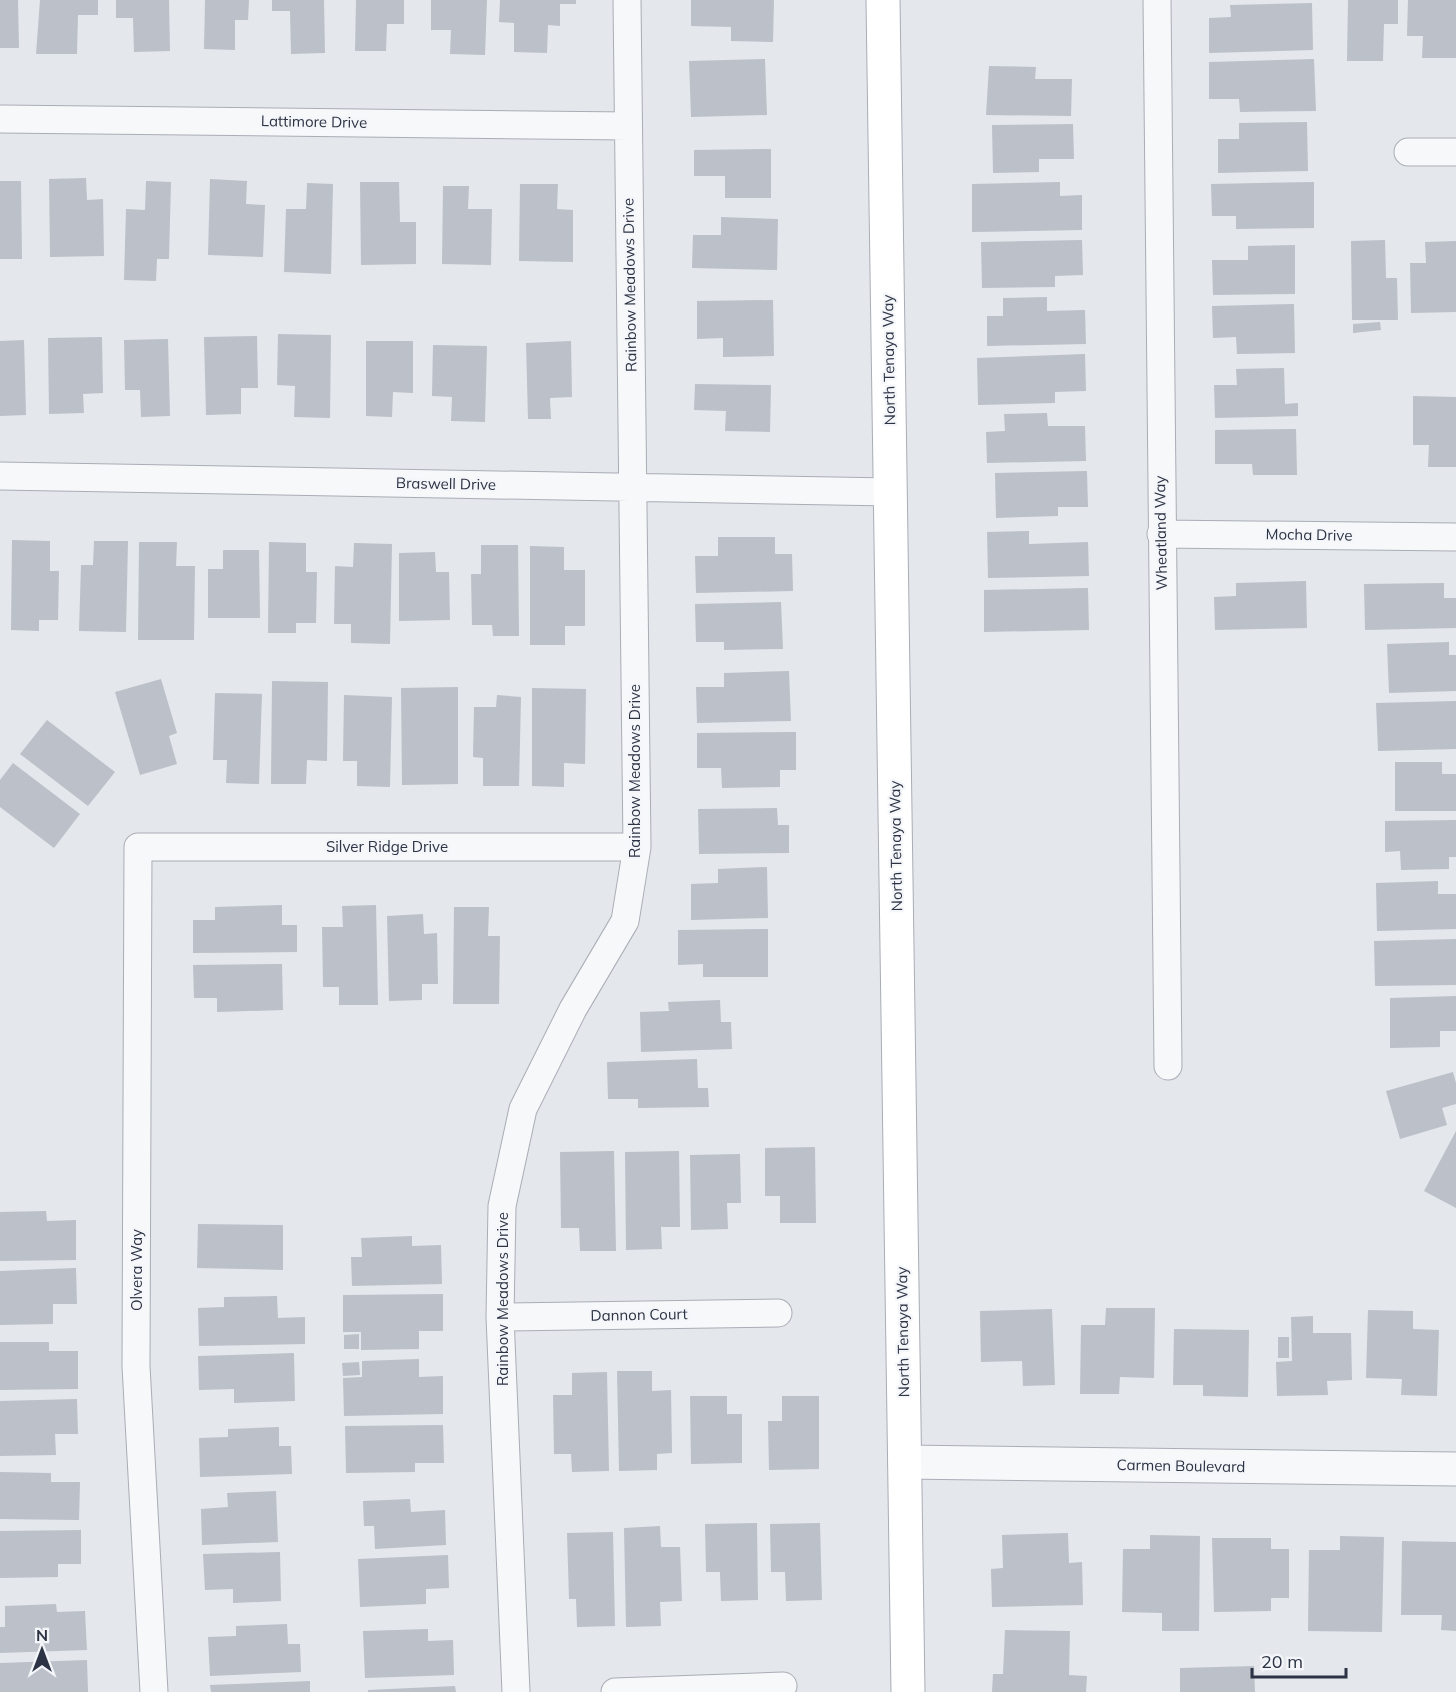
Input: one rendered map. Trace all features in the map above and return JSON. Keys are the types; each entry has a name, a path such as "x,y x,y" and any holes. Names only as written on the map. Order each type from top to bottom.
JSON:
{"main road":[{"name":"North Tenaya Way","path":"884,0 908,1692"}],"street":[{"name":"Rainbow Meadows Drive","path":"516,1692 500,1317 502,1206 523,1109 573,1009 625,921 637,848 627,0"},
{"name":"Wheatland Way","path":"1157,0 1168,1066"},
{"name":"Lattimore Drive","path":"0,118 628,126"},
{"path":"1408,152 1456,152"},
{"name":"Braswell Drive","path":"0,476 891,492"},
{"name":"Mocha Drive","path":"1161,534 1456,537"},
{"name":"Silver Ridge Drive","path":"138,848 637,848"},
{"name":"Olvera Way","path":"138,848 136,1366 154,1692"},
{"name":"Dannon Court","path":"500,1317 778,1313"},
{"name":"Carmen Boulevard","path":"905,1462 1456,1469"},
{"path":"615,1692 783,1686"}],"building":[{"path":"0,0 18,0 19,48 0,48"},
{"path":"40,0 98,0 98,15 78,15 77,54 36,54"},
{"path":"116,0 169,0 170,51 134,52 133,18 116,18"},
{"path":"205,0 249,0 248,20 235,20 235,50 204,49"},
{"path":"272,0 324,0 325,53 291,54 290,11 272,11"},
{"path":"356,0 404,0 404,24 387,24 386,51 355,51"},
{"path":"431,0 487,0 485,55 450,54 451,30 431,30"},
{"path":"500,0 576,0 576,4 560,4 560,26 548,25 547,53 514,52 514,23 499,22"},
{"path":"691,0 774,0 773,42 731,41 731,27 691,26"},
{"path":"1348,0 1398,0 1398,24 1384,24 1383,61 1347,61"},
{"path":"1408,0 1456,0 1456,58 1422,58 1423,36 1407,36"},
{"path":"1312,3 1313,50 1209,53 1209,18 1231,17 1230,5"},
{"path":"765,59 767,115 691,117 689,61"},
{"path":"1314,59 1316,111 1240,112 1239,99 1209,99 1209,62"},
{"path":"989,66 1036,67 1035,79 1072,79 1071,116 986,115"},
{"path":"1307,122 1308,171 1218,173 1218,139 1239,139 1239,123"},
{"path":"1073,124 1074,159 1039,159 1039,172 993,173 992,125"},
{"path":"771,149 771,198 725,198 725,176 694,176 694,150"},
{"path":"86,178 87,200 103,199 104,256 50,257 49,179"},
{"path":"210,179 247,181 246,204 265,205 263,257 208,255"},
{"path":"0,181 21,181 22,259 0,259"},
{"path":"146,181 171,182 169,259 157,259 156,281 124,280 126,209 145,210"},
{"path":"360,182 399,182 400,222 416,222 416,264 361,265"},
{"path":"1060,182 1060,196 1082,195 1082,230 972,232 972,184"},
{"path":"1314,182 1314,228 1236,229 1236,216 1212,216 1211,184"},
{"path":"307,183 333,184 331,274 284,272 286,209 306,209"},
{"path":"520,184 558,184 557,209 573,210 573,262 519,261"},
{"path":"443,186 469,186 468,209 492,209 491,265 442,264"},
{"path":"721,217 778,219 777,270 692,268 693,235 721,235"},
{"path":"1082,240 1083,275 1055,276 1055,287 982,288 981,242"},
{"path":"1385,240 1386,278 1397,278 1398,320 1352,320 1351,241"},
{"path":"1456,241 1456,312 1411,313 1410,263 1426,263 1425,242"},
{"path":"1295,245 1295,294 1213,295 1212,260 1248,260 1248,246"},
{"path":"1047,297 1047,311 1085,310 1086,344 987,346 987,316 1003,316 1003,298"},
{"path":"773,300 774,356 723,357 723,338 697,339 697,301"},
{"path":"1294,304 1295,353 1237,354 1236,337 1213,338 1212,306"},
{"path":"1380,322 1381,330 1353,333 1353,324"},
{"path":"278,334 331,335 330,418 294,417 295,386 277,385"},
{"path":"257,336 258,388 241,388 241,414 206,415 204,337"},
{"path":"102,337 103,393 83,394 84,413 49,414 48,338"},
{"path":"168,339 170,416 141,417 140,390 125,390 124,340"},
{"path":"24,340 26,415 0,416 0,341"},
{"path":"366,341 413,341 413,393 393,392 392,417 366,416"},
{"path":"571,341 572,397 550,398 551,419 528,419 526,343"},
{"path":"433,345 487,346 485,422 451,421 452,397 432,396"},
{"path":"1085,354 1086,391 1055,392 1055,403 978,405 977,358"},
{"path":"1284,368 1285,404 1298,403 1298,416 1215,418 1214,385 1237,385 1236,369"},
{"path":"695,384 771,385 770,432 725,431 726,411 694,410"},
{"path":"1413,396 1456,397 1456,467 1428,467 1429,445 1413,445"},
{"path":"1047,413 1048,426 1085,426 1086,461 987,463 986,432 1005,431 1004,414"},
{"path":"1296,429 1297,475 1253,475 1252,464 1215,464 1215,430"},
{"path":"1087,471 1088,507 1058,507 1058,516 996,518 995,473"},
{"path":"1029,531 1029,544 1088,542 1089,576 988,578 987,532"},
{"path":"718,537 775,537 775,554 792,554 793,591 696,593 695,556 718,556"},
{"path":"12,540 50,541 50,571 59,571 58,620 39,620 39,631 11,630"},
{"path":"94,541 128,541 126,632 79,631 81,565 93,565"},
{"path":"139,542 177,542 176,566 195,566 194,640 138,640"},
{"path":"269,542 306,543 306,572 317,572 316,623 296,623 296,633 268,633"},
{"path":"354,543 392,544 390,644 351,643 351,624 334,624 335,566 353,567"},
{"path":"481,545 518,545 519,636 493,636 492,625 472,625 471,574 481,574"},
{"path":"530,546 564,547 564,570 585,570 585,626 565,626 565,645 530,645"},
{"path":"223,550 259,550 260,618 208,618 208,569 223,569"},
{"path":"435,552 436,572 449,572 450,620 399,621 399,553"},
{"path":"1306,581 1307,628 1215,630 1214,597 1236,596 1236,583"},
{"path":"1444,583 1444,598 1456,598 1456,628 1365,630 1364,584"},
{"path":"1088,588 1089,630 984,632 984,590"},
{"path":"781,602 783,649 724,650 724,642 696,642 695,604"},
{"path":"1449,642 1449,655 1456,655 1456,691 1389,693 1387,644"},
{"path":"789,671 791,721 697,723 696,687 724,687 724,673"},
{"path":"161,679 177,733 169,736 177,764 140,775 115,692"},
{"path":"272,681 328,682 327,761 307,760 306,784 271,784"},
{"path":"458,687 458,784 402,785 401,688"},
{"path":"532,688 586,689 585,764 564,763 564,787 532,786"},
{"path":"215,693 262,694 259,784 226,783 227,760 213,760"},
{"path":"344,695 392,697 390,787 357,786 357,761 343,761"},
{"path":"497,695 521,697 519,786 483,786 483,758 473,757 474,707 496,707"},
{"path":"1456,701 1456,749 1378,751 1376,703"},
{"path":"47,720 115,772 88,806 20,754"},
{"path":"796,732 796,770 780,770 780,787 722,788 721,768 697,768 697,733"},
{"path":"1395,762 1442,762 1442,774 1456,774 1456,811 1395,811"},
{"path":"13,763 80,814 54,848 0,807 0,780"},
{"path":"777,808 778,825 789,825 789,853 699,854 698,809"},
{"path":"1456,820 1456,857 1449,857 1449,869 1401,870 1400,851 1385,852 1385,821"},
{"path":"767,867 768,918 691,920 691,884 718,883 718,869"},
{"path":"1438,881 1438,894 1456,894 1456,929 1377,931 1376,883"},
{"path":"282,905 282,925 297,925 297,952 193,953 193,920 215,920 215,907"},
{"path":"376,905 378,1005 339,1005 339,987 323,987 322,927 343,927 342,906"},
{"path":"454,907 489,907 488,936 500,936 499,1004 453,1004"},
{"path":"423,914 424,934 437,933 438,984 422,984 422,1000 389,1001 387,916"},
{"path":"768,929 768,977 703,977 703,964 678,965 678,930"},
{"path":"1456,939 1456,985 1375,986 1374,941"},
{"path":"282,964 283,1010 217,1012 217,998 194,998 193,965"},
{"path":"1456,996 1456,1031 1440,1031 1440,1047 1390,1048 1390,998"},
{"path":"720,1000 721,1022 731,1022 732,1049 641,1052 640,1012 669,1011 668,1002"},
{"path":"697,1059 698,1088 708,1088 709,1107 638,1108 638,1099 608,1099 607,1062"},
{"path":"1453,1072 1456,1083 1456,1104 1442,1108 1447,1125 1400,1139 1386,1091"},
{"path":"1456,1131 1456,1208 1424,1191"},
{"path":"815,1147 816,1223 780,1223 780,1196 765,1196 765,1148"},
{"path":"614,1151 616,1251 580,1251 579,1228 561,1228 560,1152"},
{"path":"679,1151 680,1227 661,1227 662,1249 626,1250 625,1152"},
{"path":"740,1154 741,1203 727,1203 728,1229 691,1230 690,1155"},
{"path":"46,1211 47,1221 76,1220 76,1260 0,1261 0,1212"},
{"path":"198,1224 283,1225 283,1270 197,1268"},
{"path":"412,1236 412,1246 441,1245 442,1284 352,1286 351,1257 362,1257 361,1238"},
{"path":"76,1268 77,1304 53,1304 53,1324 0,1325 0,1271"},
{"path":"443,1294 443,1331 419,1331 419,1349 361,1350 361,1332 343,1332 343,1295"},
{"path":"277,1296 278,1318 305,1317 305,1344 199,1346 198,1308 224,1307 224,1297"},
{"path":"1106,1308 1155,1308 1154,1378 1120,1377 1119,1394 1080,1394 1081,1325 1105,1325"},
{"path":"1052,1309 1055,1385 1023,1386 1022,1361 981,1362 980,1311"},
{"path":"1368,1310 1413,1311 1413,1329 1439,1330 1437,1396 1401,1395 1402,1379 1366,1378"},
{"path":"1313,1316 1313,1333 1351,1333 1352,1380 1327,1381 1328,1395 1277,1396 1276,1362 1292,1361 1291,1317"},
{"path":"1174,1329 1249,1330 1248,1397 1203,1396 1203,1385 1173,1385"},
{"path":"359,1334 359,1349 344,1349 344,1335"},
{"path":"1278,1337 1289,1337 1289,1358 1278,1358"},
{"path":"0,1342 49,1342 49,1351 78,1351 78,1389 0,1390"},
{"path":"294,1353 295,1401 234,1403 234,1389 199,1390 198,1356"},
{"path":"419,1359 419,1377 443,1376 443,1414 344,1416 343,1378 362,1377 362,1361"},
{"path":"359,1362 360,1375 343,1376 342,1363"},
{"path":"617,1371 652,1371 652,1391 671,1390 672,1453 657,1454 657,1470 619,1471"},
{"path":"607,1372 609,1471 572,1472 571,1454 554,1454 553,1395 572,1395 572,1373"},
{"path":"690,1396 727,1396 727,1414 742,1414 742,1463 691,1464"},
{"path":"782,1396 819,1396 819,1469 769,1470 768,1421 782,1421"},
{"path":"77,1399 78,1434 55,1434 56,1455 0,1456 0,1401"},
{"path":"443,1425 444,1463 415,1463 415,1472 346,1473 345,1426"},
{"path":"279,1427 279,1446 291,1446 292,1474 200,1477 199,1438 228,1437 228,1429"},
{"path":"0,1472 51,1473 51,1482 80,1482 79,1520 0,1519"},
{"path":"276,1491 278,1542 202,1545 201,1509 228,1507 227,1493"},
{"path":"410,1499 411,1512 445,1510 446,1545 375,1549 374,1526 364,1526 363,1501"},
{"path":"757,1523 758,1600 721,1601 720,1572 706,1572 705,1524"},
{"path":"820,1523 822,1600 786,1601 785,1572 771,1572 770,1524"},
{"path":"660,1526 661,1547 680,1547 682,1601 660,1602 661,1626 626,1627 624,1528"},
{"path":"81,1530 81,1564 58,1564 58,1577 0,1578 0,1531"},
{"path":"613,1532 615,1626 577,1627 576,1599 569,1599 567,1533"},
{"path":"1068,1533 1069,1563 1082,1562 1083,1605 992,1607 991,1569 1003,1568 1002,1535"},
{"path":"1150,1535 1200,1536 1199,1631 1162,1631 1162,1613 1122,1612 1123,1549 1150,1549"},
{"path":"1340,1536 1384,1537 1382,1632 1308,1631 1309,1550 1340,1550"},
{"path":"1212,1538 1271,1538 1271,1549 1289,1549 1289,1598 1271,1598 1271,1611 1214,1612"},
{"path":"1402,1541 1456,1542 1456,1631 1441,1630 1442,1615 1401,1615"},
{"path":"280,1552 281,1601 233,1603 233,1589 205,1590 203,1554"},
{"path":"448,1555 449,1588 426,1589 426,1604 360,1607 358,1559"},
{"path":"56,1604 57,1612 85,1611 87,1650 0,1653 0,1627 5,1627 5,1606"},
{"path":"287,1624 288,1644 300,1644 301,1672 210,1676 208,1637 236,1636 236,1626"},
{"path":"428,1629 428,1641 453,1640 454,1675 365,1678 363,1631"},
{"path":"1005,1630 1070,1631 1069,1675 1087,1676 1086,1692 992,1692 993,1674 1003,1674"},
{"path":"87,1660 88,1692 0,1692 0,1663"},
{"path":"1254,1666 1255,1692 1180,1692 1180,1668"},
{"path":"310,1681 310,1692 211,1692 210,1685"},
{"path":"455,1686 456,1692 368,1692 368,1690"}]}
